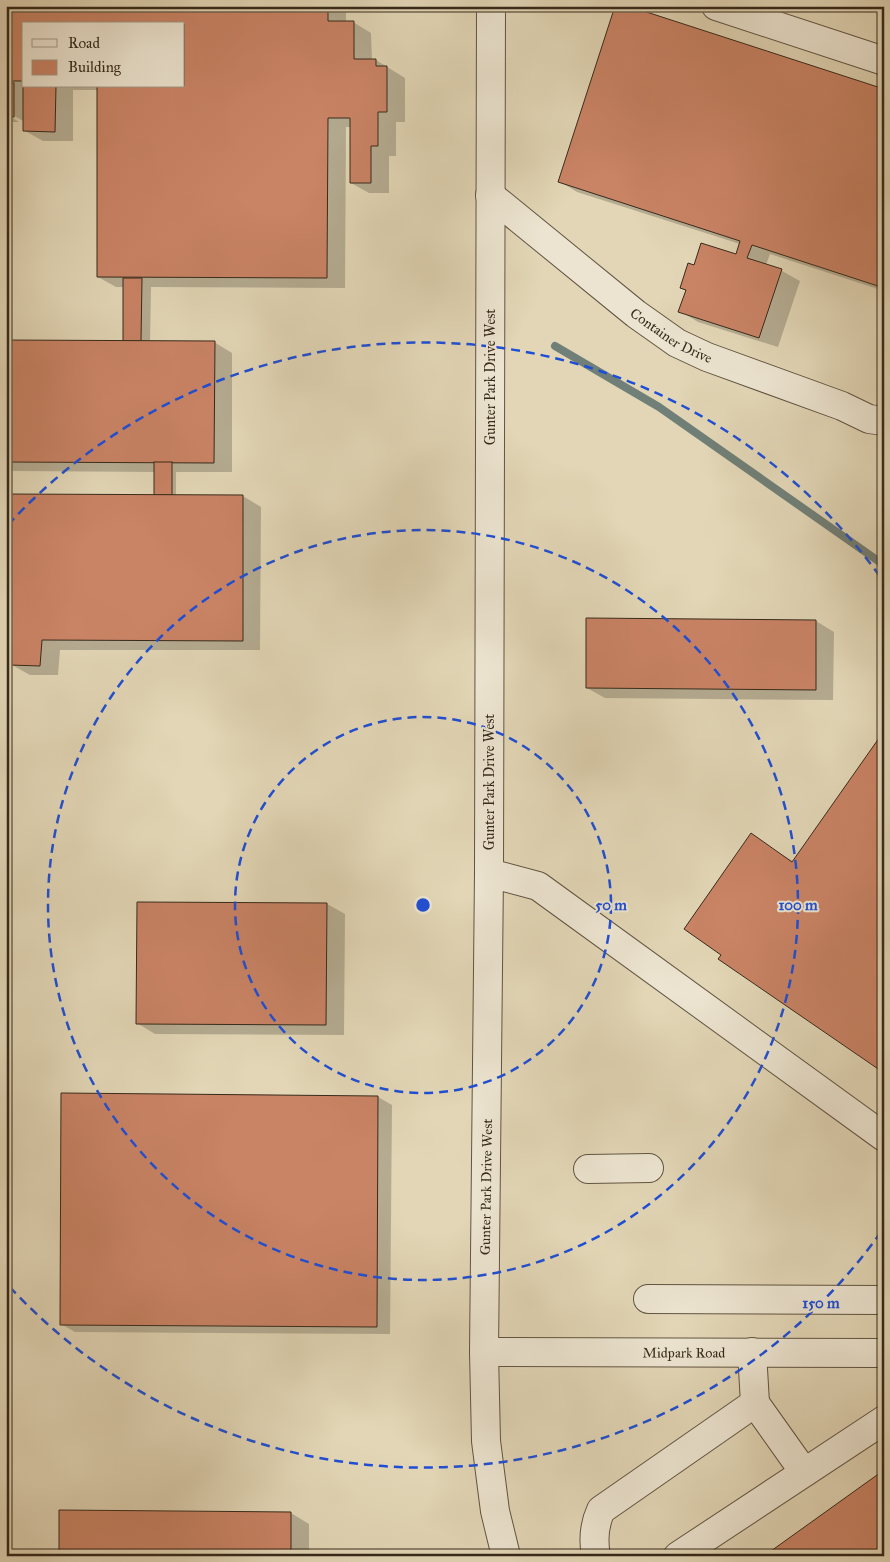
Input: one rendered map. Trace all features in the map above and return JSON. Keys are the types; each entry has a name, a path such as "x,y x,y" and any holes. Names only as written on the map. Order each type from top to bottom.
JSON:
{"street":[{"name":"Gunter Park Drive West","path":"491,6 489,873 484,1352 486,1441 495,1511 506,1556"},
{"path":"716,6 884,61"},
{"name":"Container Drive","path":"490,195 636,314 677,342 707,357 842,406 869,419 884,421"},
{"path":"489,873 538,886 884,1137"},
{"path":"588,1169 649,1168"},
{"path":"648,1298 884,1300"},
{"name":"Midpark Road","path":"484,1352 884,1353"},
{"path":"752,1352 755,1403 804,1472"},
{"path":"596,1556 594,1534 596,1521 601,1510 755,1403"},
{"path":"678,1556 884,1420"}],"building":[{"path":"6,6 328,6 328,21 354,21 354,59 376,59 376,66 387,66 387,112 378,112 378,146 371,146 371,183 350,183 350,118 328,118 327,278 97,277 97,88 185,88 185,22 22,22 22,81 6,81"},
{"path":"615,6 628,6 884,89 884,288 752,245 747,258 782,269 759,338 678,312 686,290 680,288 688,263 694,265 701,243 736,254 740,241 558,182"},
{"path":"6,83 14,83 14,117 6,117"},
{"path":"23,88 56,88 55,132 23,131"},
{"path":"123,278 142,278 141,341 123,341"},
{"path":"6,340 215,341 214,463 6,462"},
{"path":"154,462 172,462 172,495 154,495"},
{"path":"6,494 243,495 243,641 42,640 40,666 10,665 9,640 6,640"},
{"path":"586,618 816,620 816,690 586,688"},
{"path":"884,731 884,1073 718,959 721,955 684,929 751,833 792,862"},
{"path":"137,902 327,903 326,1025 136,1024"},
{"path":"61,1093 378,1096 377,1327 60,1325"},
{"path":"884,1470 884,1556 764,1556"},
{"path":"59,1510 291,1512 291,1556 59,1556"}],"waterway":[{"path":"555,346 659,407 884,565"}]}
